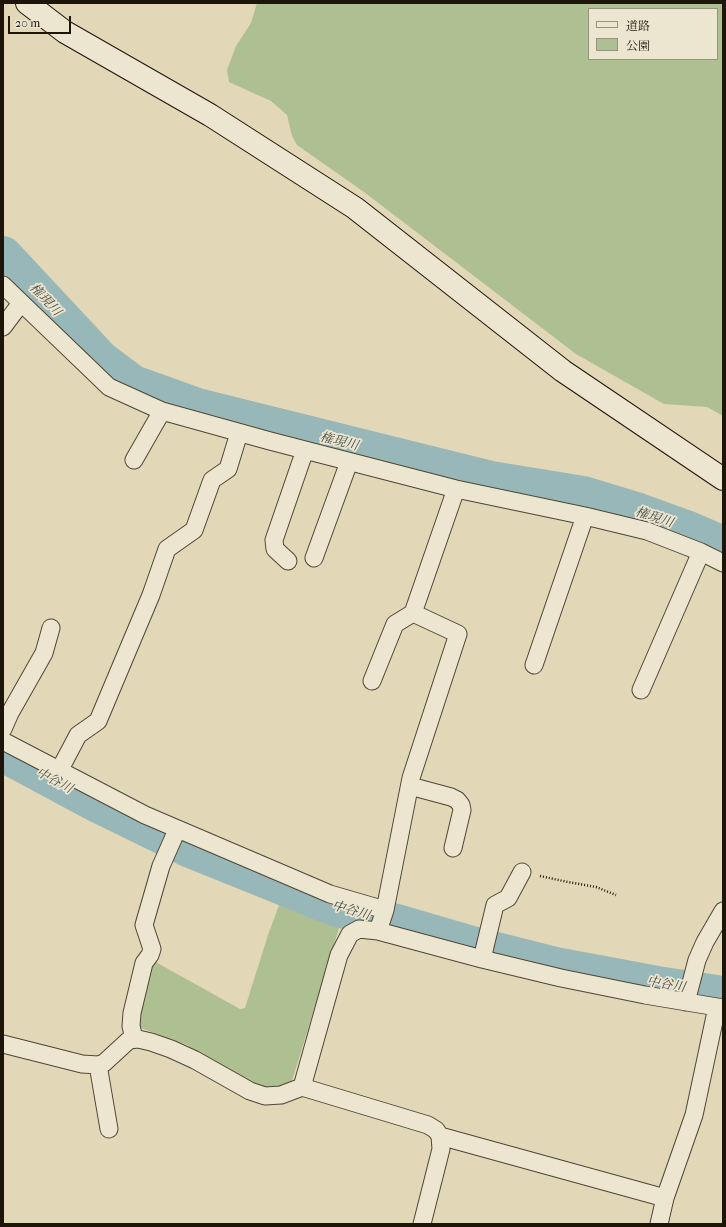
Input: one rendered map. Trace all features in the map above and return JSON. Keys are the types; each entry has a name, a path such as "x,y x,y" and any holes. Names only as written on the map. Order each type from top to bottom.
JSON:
{"street":[{"path":"27,3 65,32 210,115 355,208 563,371 723,479"},
{"path":"3,284 109,387 162,411 239,433 456,489 585,516 646,531 701,552 723,563"},
{"path":"3,328 21,303"},
{"path":"134,460 162,411"},
{"path":"59,771 78,735 98,721 151,595 167,549 194,530 212,480 228,468 239,433"},
{"path":"288,561 275,549 274,540 305,450"},
{"path":"314,558 350,462"},
{"path":"372,681 395,624 412,613 456,489"},
{"path":"534,665 585,516"},
{"path":"641,690 701,552"},
{"path":"382,920 410,786 458,634 412,613"},
{"path":"3,729 10,713 44,653 51,628"},
{"path":"3,741 145,816 174,838 330,894 382,920 576,981 645,995 687,995 720,1008 694,1115 665,1198 659,1224"},
{"path":"410,786 451,797 457,800 461,805 462,810 453,848"},
{"path":"134,1039 131,1026 132,1013 144,963 150,955 152,949 144,925 162,866 174,838"},
{"path":"484,951 495,906 508,898 522,872"},
{"path":"687,995 705,942 723,911"},
{"path":"302,1086 339,954 350,934 382,920"},
{"path":"3,1044 82,1064 98,1065 104,1063 129,1040 138,1038 171,1049 195,1060 250,1091 266,1096 281,1095 302,1086 428,1125 436,1130 440,1136 441,1149 422,1224"},
{"path":"98,1065 109,1129"},
{"path":"440,1136 665,1198"}],"path":[{"path":"522,872 596,887 616,895"}],"green space":[{"path":"257,3 723,3 723,416 707,407 664,404 576,354 364,192 297,145 292,136 287,115 271,101 229,82 227,70 236,46 251,23"},
{"path":"282,897 340,925 291,1084 278,1089 250,1086 187,1045 138,1027 148,966 152,960 240,1009 245,1008 268,935"}],"waterway":[{"name":"権現川","path":"3,255 101,360 133,384 197,407 491,480 583,495 639,512 686,529 723,545"},
{"name":"中谷川","path":"3,753 96,803 190,849 334,907 555,966 657,985 723,995"}]}
